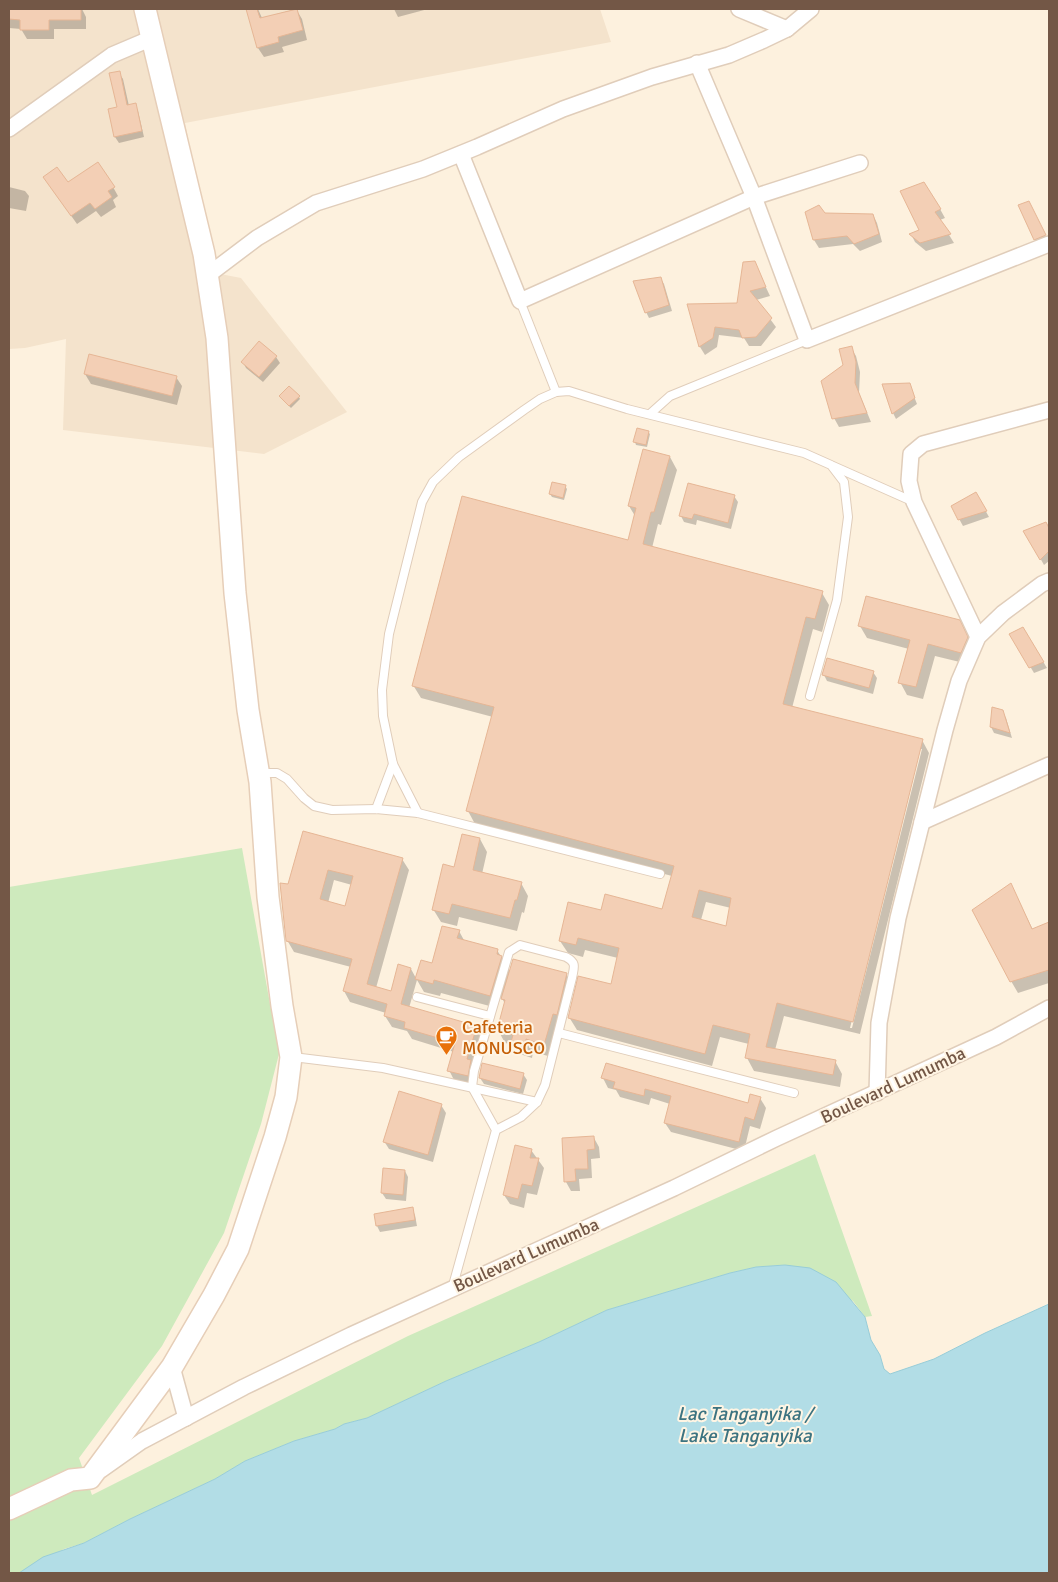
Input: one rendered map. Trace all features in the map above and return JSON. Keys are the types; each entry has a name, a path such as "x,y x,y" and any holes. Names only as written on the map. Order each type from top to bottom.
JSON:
{"street":[{"path":"90,1478 172,1367 238,1249 275,1138 286,1097 291,1056 282,1006 268,897 260,782 248,710 236,603 218,338 202,244 144,9"},
{"path":"739,9 787,29"},
{"path":"208,276 257,238 316,203 423,169 563,110 652,77 729,55 787,29 811,9"},
{"path":"9,129 112,55 152,38"},
{"path":"697,63 754,197 807,340 1049,244"},
{"path":"461,154 520,301 754,197 860,163"},
{"path":"978,638 914,502 909,481 912,454 924,444 1049,410"},
{"path":"877,1092 877,1042 898,918 959,681 978,638 1003,613 1042,584 1049,581"},
{"path":"922,822 1049,765"},
{"name":"Boulevard Lumumba","path":"9,1509 71,1480 90,1478 142,1441 351,1335 674,1188 777,1138 996,1037 1049,1008"},
{"path":"172,1367 186,1418"}],"lane":[{"path":"520,301 556,392"},
{"path":"651,413 670,396 807,340"},
{"path":"418,813 393,764 383,716 382,690 389,634 422,502 433,482 459,457 535,402 556,392 569,391 627,408 804,453 914,502"},
{"path":"810,696 837,600 848,517 844,482 831,465"},
{"path":"376,809 393,764"},
{"path":"260,782 266,773 278,773 314,806 332,810 376,809 418,813 660,874"},
{"path":"452,1289 496,1130 472,1087 474,1071 509,952 520,945 557,954 572,960 574,965 559,1034 545,1085 537,1102 521,1117 496,1130"},
{"path":"417,997 490,1016"},
{"path":"559,1034 794,1093"},
{"path":"291,1056 383,1068 537,1102"}],"shaded area":[{"path":"9,9 600,9 611,42 185,123 215,273 241,278 347,412 264,454 63,430 66,339 25,348 9,349"}],"green space":[{"path":"242,848 279,1054 261,1124 224,1233 162,1346 79,1458 92,1495 408,1336 815,1154 872,1316 865,1317 853,1301 785,1265 756,1267 730,1273 607,1310 367,1418 294,1441 245,1461 215,1479 84,1543 64,1549 19,1573 9,1573 9,887"}],"water":[{"name":"Lac Tanganyika / Lake Tanganyika","path":"785,1265 810,1268 836,1282 865,1317 871,1340 880,1355 884,1369 890,1374 934,1359 1049,1304 1049,1573 19,1573 43,1557 84,1543 215,1479 245,1461 294,1441 367,1418 607,1310 730,1273 756,1267"}],"building":[{"path":"9,9 81,9 81,20 49,20 49,30 20,30 20,20 9,19"},
{"path":"246,9 257,9 260,18 297,9 303,30 278,37 279,42 257,48"},
{"path":"120,71 127,105 136,103 142,131 114,137 108,109 117,107 109,73"},
{"path":"98,162 115,187 108,191 112,197 95,209 90,203 71,216 43,177 57,167 68,182"},
{"path":"924,182 941,209 935,212 951,234 920,243 909,234 919,230 900,191"},
{"path":"1029,201 1046,235 1034,240 1018,205"},
{"path":"819,205 825,213 873,214 879,234 854,244 847,236 813,240 805,212"},
{"path":"755,261 766,287 750,291 772,318 756,337 742,338 739,330 715,327 713,338 699,347 687,304 737,303 743,262"},
{"path":"661,277 669,305 645,313 633,281"},
{"path":"259,341 277,356 259,377 241,362"},
{"path":"852,346 856,362 855,383 867,413 832,419 821,381 843,365 839,349"},
{"path":"89,354 177,376 172,396 84,374"},
{"path":"910,383 915,398 892,414 882,384"},
{"path":"289,386 300,396 289,406 279,396"},
{"path":"637,428 649,431 646,445 633,442"},
{"path":"643,449 670,456 654,512 651,512 643,544 823,591 815,619 806,617 783,704 923,739 853,1022 777,1003 766,1047 836,1060 833,1075 745,1058 750,1034 713,1025 705,1054 568,1018 578,976 611,984 619,948 578,938 576,945 559,941 568,902 601,910 605,894 662,909 674,866 466,811 494,707 412,686 462,496 628,540 636,508 628,506","holes":["699,890 731,898 726,926 692,917"]},
{"path":"552,482 566,485 563,498 549,494"},
{"path":"688,483 735,495 728,523 694,514 692,519 679,516"},
{"path":"976,492 987,511 958,520 951,506"},
{"path":"1046,522 1049,528 1049,551 1040,560 1023,531"},
{"path":"866,596 960,620 968,637 961,653 928,644 916,687 898,683 910,640 858,626"},
{"path":"1023,627 1044,662 1029,668 1009,634"},
{"path":"827,658 874,671 869,688 822,675"},
{"path":"992,707 1003,710 1010,733 990,727"},
{"path":"303,831 403,858 367,984 391,991 398,964 411,968 401,1004 477,1026 467,1059 471,1060 468,1076 447,1071 455,1043 404,1028 405,1022 384,1016 387,1004 343,991 352,959 286,941 280,883 288,884","holes":["328,870 353,876 345,906 320,899"]},
{"path":"462,834 480,838 473,870 522,882 510,918 452,904 449,914 432,910 443,864 454,867"},
{"path":"1011,883 1032,929 1049,922 1049,970 1010,982 972,910"},
{"path":"442,926 460,930 457,938 498,949 497,954 502,956 490,996 434,980 433,984 415,979 421,960 432,963"},
{"path":"513,959 567,973 557,1015 553,1014 544,1045 526,1039 525,1046 511,1042 513,1035 497,1030 505,1000 501,999"},
{"path":"482,1063 524,1073 520,1089 479,1078"},
{"path":"606,1063 748,1103 750,1094 761,1097 754,1120 745,1117 739,1142 664,1123 671,1096 645,1089 644,1096 613,1088 615,1082 601,1078"},
{"path":"399,1091 442,1104 428,1155 383,1142"},
{"path":"594,1136 595,1149 587,1150 588,1169 575,1169 576,1181 564,1182 562,1138"},
{"path":"515,1145 532,1149 530,1158 539,1158 532,1186 522,1184 518,1199 503,1195"},
{"path":"383,1168 405,1170 403,1195 381,1193"},
{"path":"413,1207 415,1220 376,1226 374,1214"}],"place":[{"name":"Cafeteria MONUSCO","path":"446,1056"}]}
